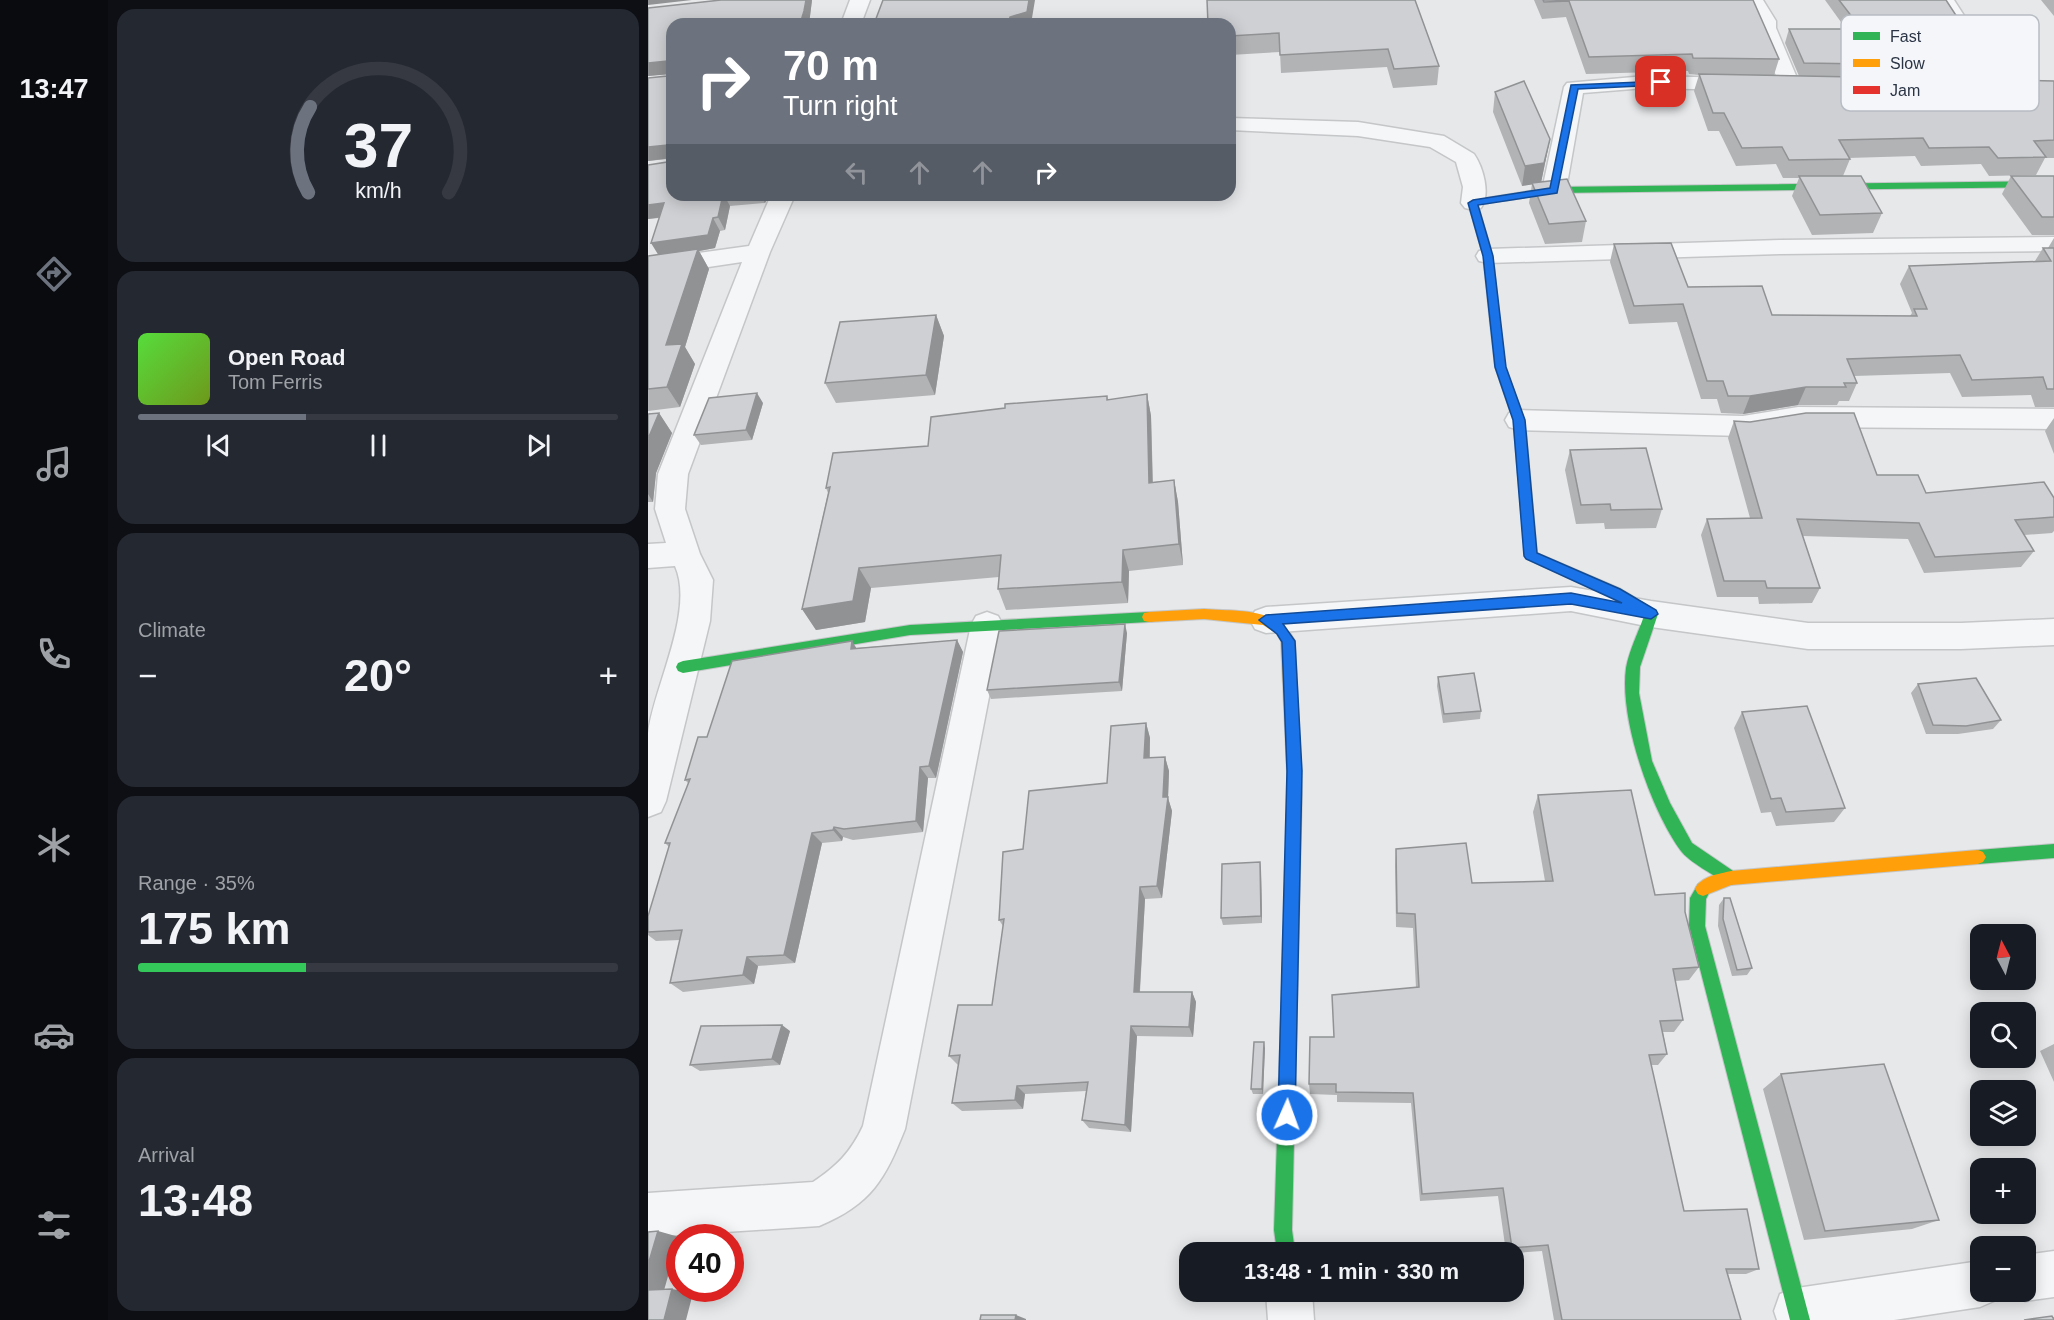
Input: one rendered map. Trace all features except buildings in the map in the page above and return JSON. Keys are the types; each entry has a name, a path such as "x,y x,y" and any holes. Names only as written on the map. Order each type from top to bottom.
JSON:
{"street":[{"path":"853,18 860,0"},
{"path":"1753,0 1766,21 1766,28 1790,85"},
{"path":"1944,0 1955,15"},
{"path":"1554,190 1574,87 1645,82 1812,86"},
{"path":"1236,124 1358,129 1436,141 1466,159 1474,187 1473,203 1488,256 1500,367 1519,420 1531,556 1616,593 1651,614"},
{"path":"1473,203 1554,190 2054,184"},
{"path":"649,797 694,621 697,580 685,554 670,509 673,474 683,419 780,201"},
{"path":"1488,256 1781,247 2054,244"},
{"path":"648,268 758,252"},
{"path":"1519,420 1743,426 1798,417 2054,419"},
{"path":"648,556 685,554"},
{"path":"683,667 910,630 1204,615 1266,620 1571,598 1651,614 1808,636 1961,636 2054,632"},
{"path":"1651,614 1633,667 1632,693 1645,761 1664,806 1687,848 1731,878"},
{"path":"1266,620 1282,630 1288,641 1295,794 1285,1242"},
{"path":"648,1215 819,1204 851,1183 870,1160 884,1129 987,625"},
{"path":"1970,1286 1798,1315 1697,926 1696,906 1700,891 1712,882 1731,878 2054,851"},
{"path":"2036,1276 2054,1274"},
{"path":"1290,1302 1292,1320"}],"traffic: fast":[{"path":"1504,198 1554,190 2054,184"},
{"path":"1495,323 1500,367 1519,420 1531,556 1616,593 1651,614 1633,667 1632,693 1645,761 1664,806 1687,848 1731,878"},
{"path":"683,667 910,630 1149,617"},
{"path":"1285,1242 1283,1230 1294,831"},
{"path":"1978,857 2054,851"},
{"path":"1703,889 1698,898 1697,926 1800,1320"}],"traffic: slow":[{"path":"1149,617 1204,614 1266,620 1282,630 1288,641 1295,794 1294,831"},
{"path":"1703,889 1731,878 1978,857"}],"traffic: jam":[{"path":"1495,323 1488,256 1473,203 1504,198"}],"route":[{"path":"1287,1115 1295,794 1288,641 1282,630 1266,620 1571,598 1651,614 1616,593 1531,556 1519,420 1500,367 1488,256 1473,203 1554,190 1574,87 1661,82"}]}
